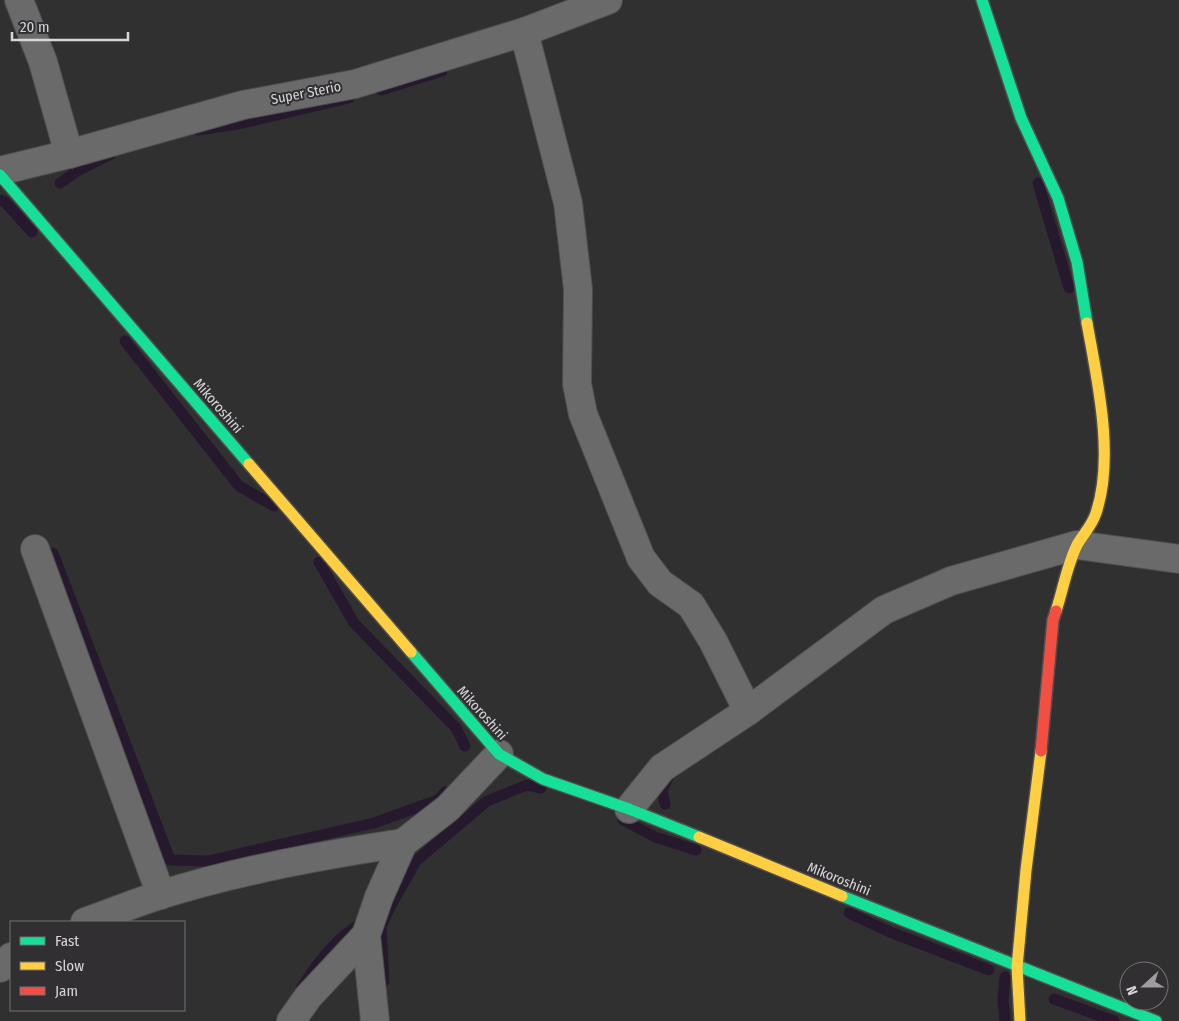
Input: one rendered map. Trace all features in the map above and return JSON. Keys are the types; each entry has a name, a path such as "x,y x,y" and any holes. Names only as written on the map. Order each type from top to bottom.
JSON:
{"street":[{"path":"19,0 43,62 69,154"},
{"name":"Super Sterio","path":"0,171 69,154 243,105 356,84 524,32 608,0"},
{"path":"982,0 1021,118 1058,198 1077,262 1103,418 1103,474 1097,511 1090,528 1077,545 1053,620 1041,754 1026,870 1017,968 1020,1021"},
{"path":"524,32 568,203 578,289 577,384 583,414 641,558 660,583 691,606 713,641 748,711"},
{"name":"Mikoroshini","path":"0,175 499,754 543,779 628,809 1017,968 1156,1021"},
{"path":"628,809 662,768 748,711 884,610 951,581 1077,545 1179,560"},
{"path":"35,549 161,895"},
{"path":"291,1021 308,997 366,935 379,897 403,843 448,808 499,754"},
{"path":"88,921 161,895 323,856 403,843"},
{"path":"366,935 375,1021"},
{"path":"0,968 10,958"}],"waterway":[{"path":"381,90 442,71"},
{"path":"198,130 238,124 349,98"},
{"path":"60,183 79,170 111,154"},
{"path":"1038,183 1069,288"},
{"path":"0,200 5,202 32,232"},
{"path":"125,341 239,486 274,506"},
{"path":"53,553 170,860 208,861 374,823 438,800 445,792"},
{"path":"319,562 354,623 456,728 465,746"},
{"path":"665,804 662,791 669,775"},
{"path":"384,981 381,927 416,861 487,801 527,785 541,788"},
{"path":"623,820 655,837 696,850"},
{"path":"849,913 890,932 989,970"},
{"path":"301,989 330,949 348,932 369,919"},
{"path":"1005,977 1003,1000 1005,1021"},
{"path":"1054,999 1114,1021"}],"traffic: fast":[{"path":"982,0 1021,118 1058,198 1077,262 1087,323"},
{"path":"0,175 249,464"},
{"path":"411,652 499,754 543,779 629,809 699,837"},
{"path":"842,896 1156,1021"}],"traffic: slow":[{"path":"1056,611 1074,553 1096,513 1104,468 1102,418 1087,323"},
{"path":"249,464 411,652"},
{"path":"1020,1021 1017,967 1026,870 1041,751"},
{"path":"699,837 842,896"}],"traffic: jam":[{"path":"1041,751 1053,620 1056,611"}]}
